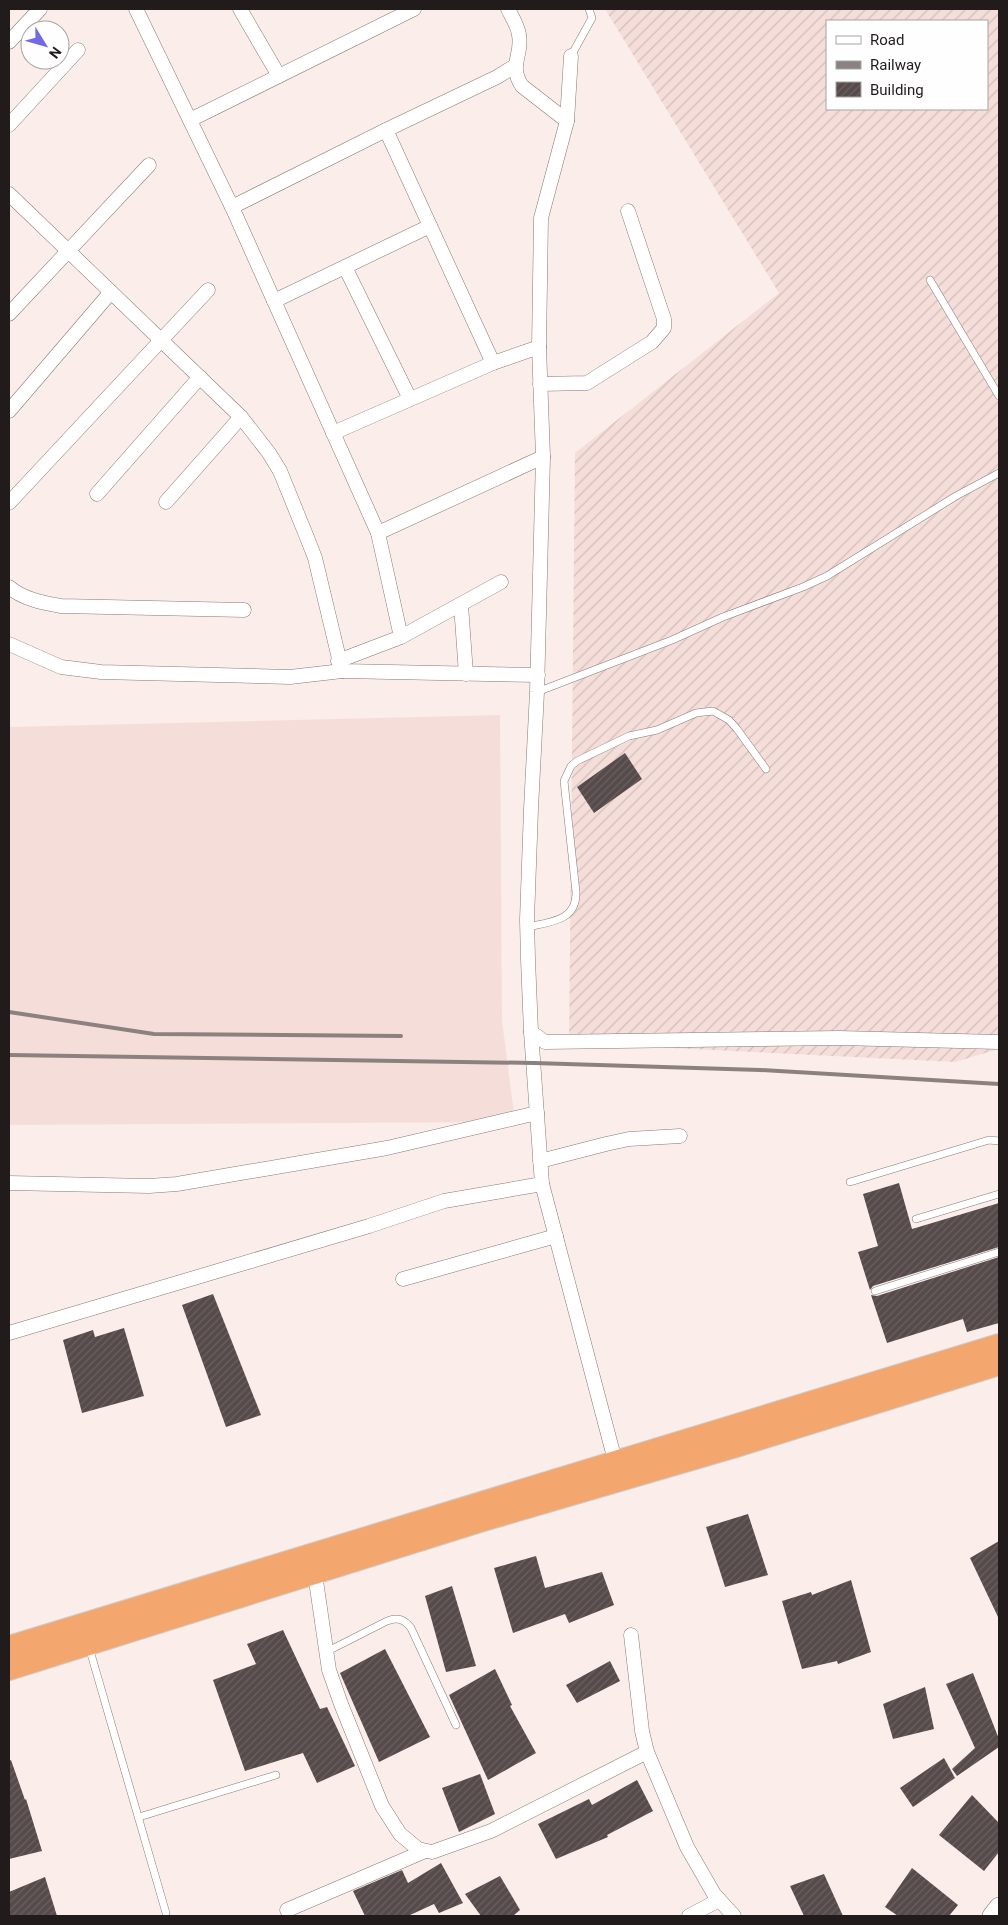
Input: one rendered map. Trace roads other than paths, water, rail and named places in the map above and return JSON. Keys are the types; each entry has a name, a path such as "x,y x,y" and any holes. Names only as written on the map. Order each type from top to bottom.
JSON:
{"highway":[{"path":"9,1669 480,1521 618,1471 999,1344"},
{"path":"9,1647 312,1556 618,1471 733,1448 999,1364"}],"main road":[{"path":"992,1916 999,1907"}],"street":[{"path":"9,42 40,9"},
{"path":"136,9 232,207 378,533 401,637"},
{"path":"240,9 279,76"},
{"path":"190,120 411,9"},
{"path":"508,9 519,36 514,66 522,86 567,121"},
{"path":"9,125 78,50"},
{"path":"570,56 567,121 541,218 538,347 543,457 538,675 530,809 528,927 531,1032 542,1184 618,1471"},
{"path":"232,207 497,77 514,66"},
{"path":"386,130 493,363"},
{"path":"9,314 149,165"},
{"path":"9,194 241,417 269,453 280,471 315,558 340,666"},
{"path":"540,384 587,383 652,342 664,328 664,319 628,211"},
{"path":"274,301 430,226"},
{"path":"345,267 410,399"},
{"path":"9,503 208,290"},
{"path":"9,411 111,292"},
{"path":"333,433 493,363 538,347"},
{"path":"97,494 200,377"},
{"path":"166,502 241,417"},
{"path":"378,533 543,457"},
{"path":"9,644 62,667 101,672 290,677 340,666 401,637 501,582"},
{"path":"9,587 24,596 62,606 244,610"},
{"path":"461,605 466,674"},
{"path":"340,666 466,674 538,675"},
{"path":"531,1032 545,1042 839,1038 999,1042"},
{"path":"9,1183 149,1186 177,1184 387,1148 537,1113"},
{"path":"540,1161 613,1142 680,1136"},
{"path":"9,1333 369,1226 444,1201 542,1184"},
{"path":"403,1279 556,1236"},
{"path":"315,1574 328,1670 382,1806 400,1834 409,1843 425,1851 432,1852 492,1830 647,1752"},
{"path":"631,1635 642,1731 647,1752 687,1847 719,1900 734,1916"},
{"path":"287,1910 425,1851"},
{"path":"688,1916 719,1900"}],"lane":[{"path":"570,56 592,18 589,9"},
{"path":"930,280 999,396"},
{"path":"537,692 672,640 723,617 827,576 956,496 999,473"},
{"path":"528,927 556,920 572,912 575,906 576,892 564,781 571,766 577,761 629,736 657,730 696,713 712,711 729,720 737,728 766,769"},
{"path":"850,1182 989,1140 999,1141"},
{"path":"916,1219 999,1194"},
{"path":"875,1291 999,1252"},
{"path":"325,1652 395,1618 403,1620 411,1628 456,1724"},
{"path":"89,1644 166,1913"},
{"path":"139,1817 276,1775"}],"railway":[{"path":"9,1012 154,1034 401,1036"},
{"path":"9,1055 534,1063 760,1070 999,1084"}]}
